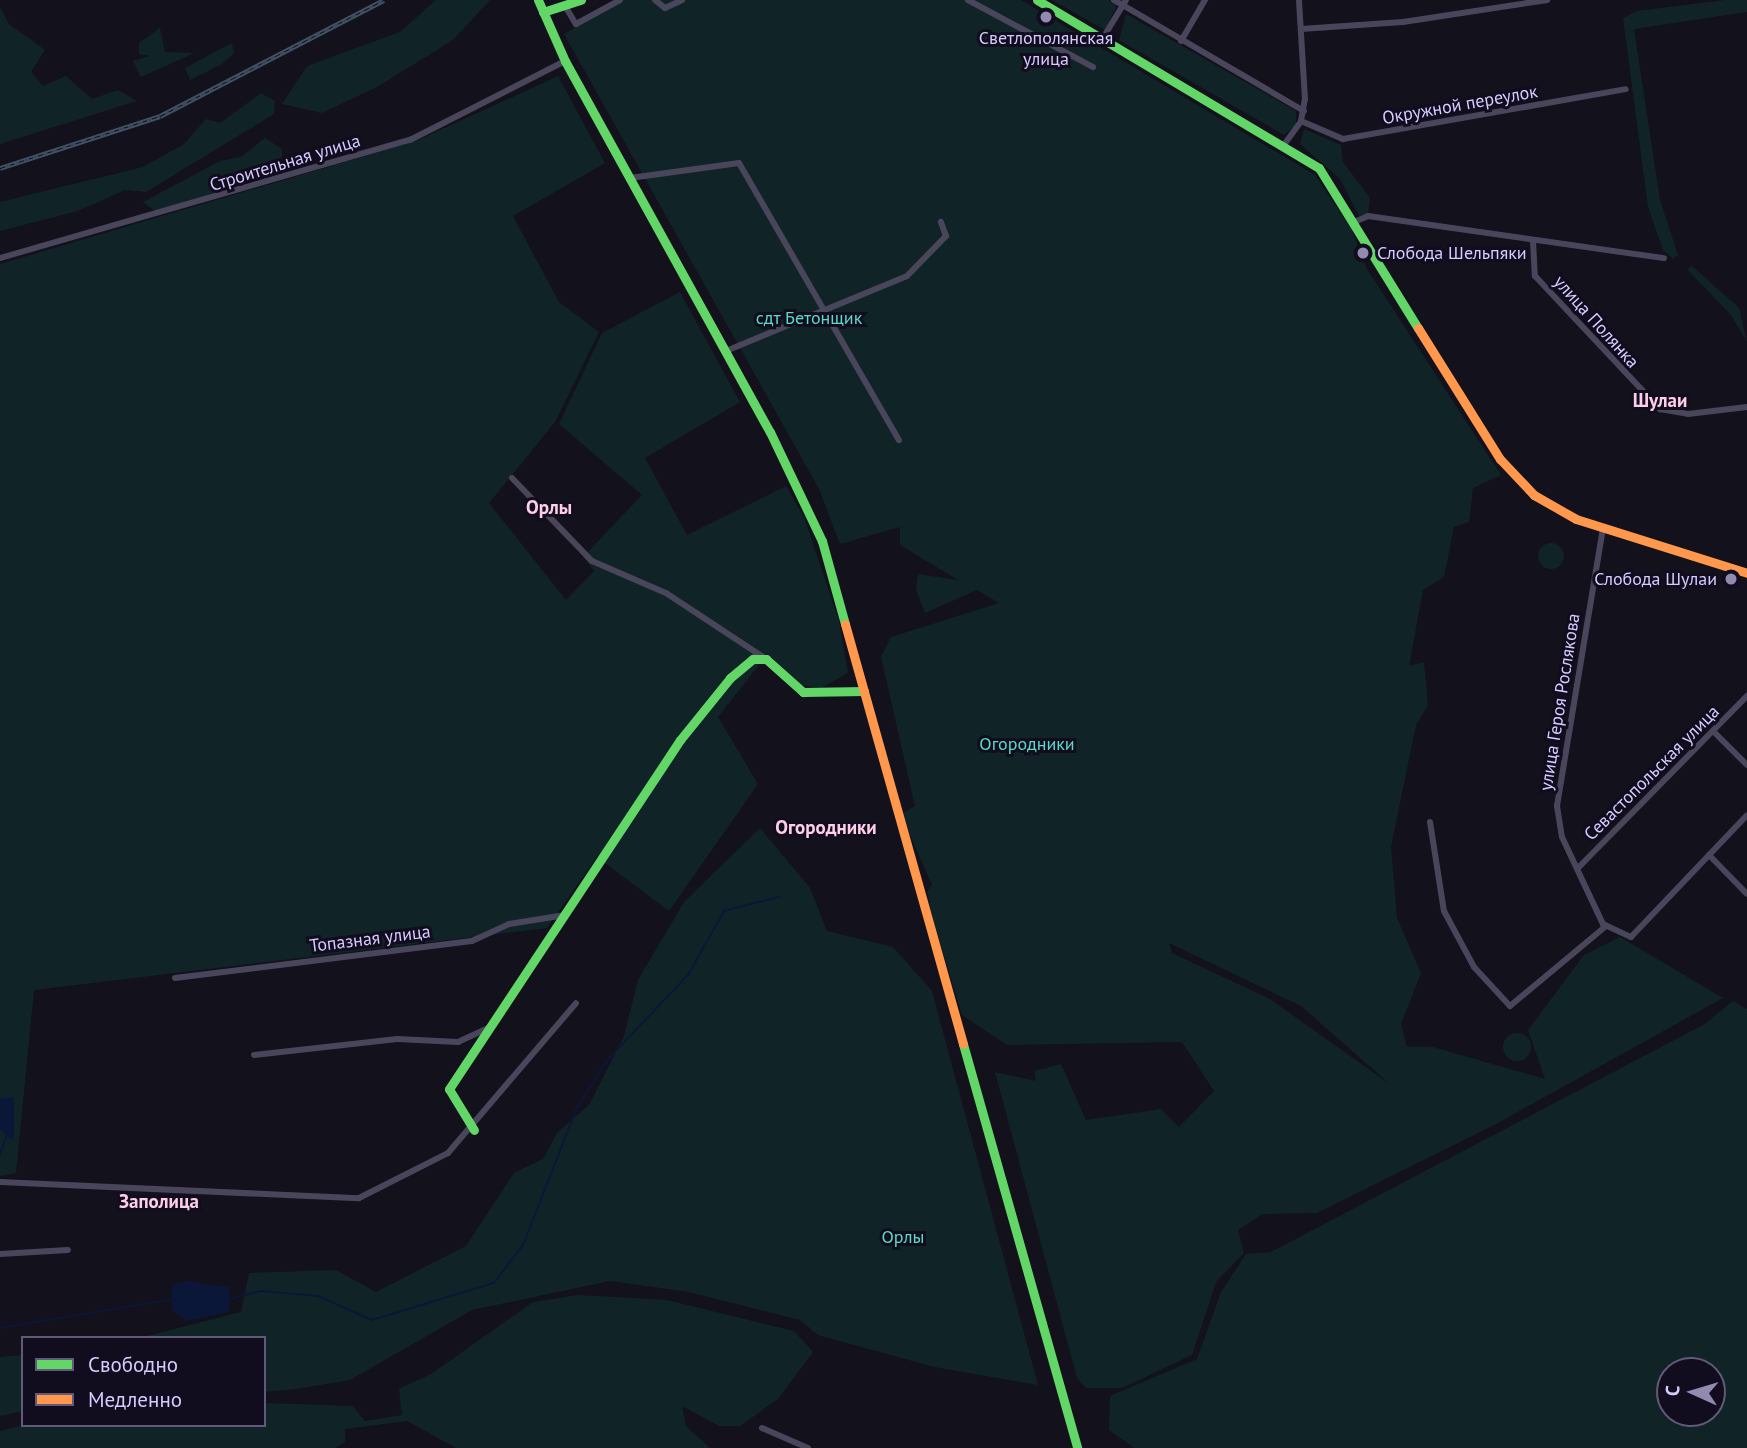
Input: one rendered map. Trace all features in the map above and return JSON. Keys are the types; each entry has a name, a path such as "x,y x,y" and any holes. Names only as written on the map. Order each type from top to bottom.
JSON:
{"street":[{"path":"538,0 565,61 726,351 822,541 1077,1448"},
{"path":"542,12 581,0"},
{"path":"565,6 576,24 620,0"},
{"path":"655,0 666,8 682,0"},
{"path":"968,0 1093,67"},
{"path":"1037,0 1286,142 1319,168 1517,481 1553,508 1603,528 1747,573"},
{"path":"1114,0 1124,3 1181,41 1304,111"},
{"path":"1181,41 1205,0"},
{"path":"1286,142 1301,121 1304,111 1299,0"},
{"path":"1301,29 1403,22 1547,0"},
{"path":"1103,38 1124,3"},
{"name":"Строительная улица","path":"0,258 410,140 565,61"},
{"name":"Окружной переулок","path":"1301,121 1343,139 1626,89"},
{"path":"630,178 738,163 899,440"},
{"path":"1354,222 1368,216 1664,258"},
{"path":"726,351 907,275 946,236 941,222"},
{"name":"улица Полянка","path":"1534,241 1535,276 1660,409 1688,414 1747,407"},
{"path":"512,478 592,561 666,593 766,659 803,692 864,691"},
{"name":"улица Героя Рослякова","path":"1603,528 1558,794 1562,837 1606,926"},
{"path":"474,1130 449,1089 680,740 742,666 766,659"},
{"name":"Севастопольская улица","path":"1577,869 1747,696"},
{"path":"1713,731 1747,765"},
{"path":"1430,822 1444,911 1474,967 1510,1006 1606,926 1631,937 1747,815"},
{"path":"1709,855 1747,894"},
{"name":"Топазная улица","path":"175,978 472,941 509,924 565,915"},
{"path":"0,1182 359,1198 448,1153 474,1130 576,1003"},
{"path":"254,1055 397,1039 458,1042 489,1027"},
{"path":"0,1254 68,1250"},
{"path":"762,1428 808,1448"}],"green space":[{"path":"436,0 490,0 453,40 377,87 322,113 282,104 307,66 400,32"},
{"name":"сдт Бетонщик","path":"623,0 1021,0 1315,175 1351,228 1367,269 1501,475 1473,488 1469,522 1454,527 1444,577 1423,590 1409,666 1424,662 1428,705 1416,725 1391,847 1397,918 1421,973 1401,1024 1407,1047 1433,1047 1545,1079 1528,1030 1584,955 1620,937 1723,998 1496,1124 1317,1213 1262,1214 1238,1230 1244,1253 1216,1282 1192,1355 1122,1388 1086,1388 1077,1378 995,1072 1036,1081 1034,1071 1061,1064 1086,1120 1161,1109 1179,1127 1214,1091 1182,1042 1007,1045 962,1015 933,919 927,892 932,885 904,821 903,813 915,806 881,657 891,637 999,603 977,590 925,613 916,590 918,574 958,580 900,545 900,527 840,544 819,489 564,34","holes":["1169,943 1301,1006 1391,1085 1270,999 1172,953"]},
{"path":"1052,0 1109,0 1117,5 1105,30"},
{"path":"1725,0 1747,0 1747,12 1634,29 1660,200 1678,255 1673,259 1663,250 1648,207 1623,18 1637,11"},
{"path":"0,7 9,24 45,50 31,72 43,86 66,76 92,99 118,90 137,101 0,144"},
{"path":"1126,14 1296,111 1296,125 1284,135 1119,40"},
{"path":"160,28 165,52 194,53 141,77 133,61 149,56 139,54 139,43"},
{"path":"232,43 234,53 222,64 190,80 185,68"},
{"path":"558,76 605,163 513,216 559,302 599,332 555,422 489,503 566,600 594,571 583,557 642,495 559,424 602,333 680,292 740,402 645,458 687,535 786,486 804,517 839,621 848,673 821,688 800,685 762,661 718,717 758,784 669,911 597,857 547,928 34,990 16,1173 0,1176 0,264 416,141"},
{"path":"261,93 275,101 274,114 146,192 125,190 78,211 0,231 0,202 143,167 184,144 206,119 220,123"},
{"path":"1304,129 1341,145 1343,162 1370,198 1368,214 1359,216 1340,179 1300,144"},
{"path":"265,138 282,149 283,169 273,175 155,211 143,202 220,161 241,157"},
{"path":"1691,265 1739,308 1747,342 1731,315 1688,270"},
{"path":"1551,543 1560,547 1564,556 1560,565 1551,569 1542,565 1538,556 1542,547"},
{"path":"760,828 810,888 827,931 893,947 932,991 1038,1385 934,1367 818,1335 800,1320 689,1292 610,1281 472,1310 350,1380 296,1389 266,1392 266,1336 147,1336 241,1312 249,1273 336,1270 376,1292 466,1246 514,1173 543,1159 557,1133 589,1105 624,1036 638,980 684,902"},
{"path":"1733,1001 1747,1009 1747,1448 1134,1448 1109,1430 1110,1396 1197,1359 1221,1292 1246,1254 1271,1252 1705,1024"},
{"path":"1517,1033 1527,1037 1531,1047 1527,1057 1517,1061 1507,1057 1503,1047 1507,1037"},
{"path":"578,1295 667,1300 794,1331 813,1352 778,1399 740,1426 719,1426 682,1406 686,1426 710,1448 456,1448 407,1421 345,1429 345,1442 335,1448 0,1448 0,1431 21,1426 266,1427 266,1403 353,1406 365,1421 402,1415 399,1389 431,1374 533,1302"},
{"path":"21,1355 21,1411 0,1416 0,1357"}],"water":[{"path":"14,1097 14,1138 10,1139 0,1129 0,1099"},
{"path":"186,1281 229,1287 229,1312 186,1321 172,1310 172,1285"}],"waterway":[{"path":"229,1299 262,1291 318,1296 372,1320 494,1283 523,1245 577,1107 609,1058 688,975 724,911 779,897"},
{"path":"0,1155 6,1136"},
{"path":"0,1328 173,1299"}],"railway":[{"path":"0,168 160,116 384,0"}],"traffic: fast":[{"path":"538,0 565,61 770,432 822,541 845,624"},
{"path":"543,12 581,0"},
{"path":"1037,0 1319,168 1418,328"},
{"path":"474,1130 449,1089 680,740 730,678 753,659 766,659 803,692 864,691"},
{"path":"963,1044 1077,1448"}],"traffic: slow":[{"path":"1418,328 1500,459 1534,495 1576,519 1747,573"},
{"path":"845,624 963,1044"}],"place":[{"name":"Светлополянская улица","path":"1046,17"},
{"name":"Слобода Шельпяки","path":"1363,253"},
{"name":"Слобода Шулаи","path":"1731,579"}],"district":[{"name":"Шулаи","path":"1660,401"},
{"name":"Орлы","path":"549,508"},
{"name":"Огородники","path":"826,828"},
{"name":"Заполица","path":"159,1202"}]}
